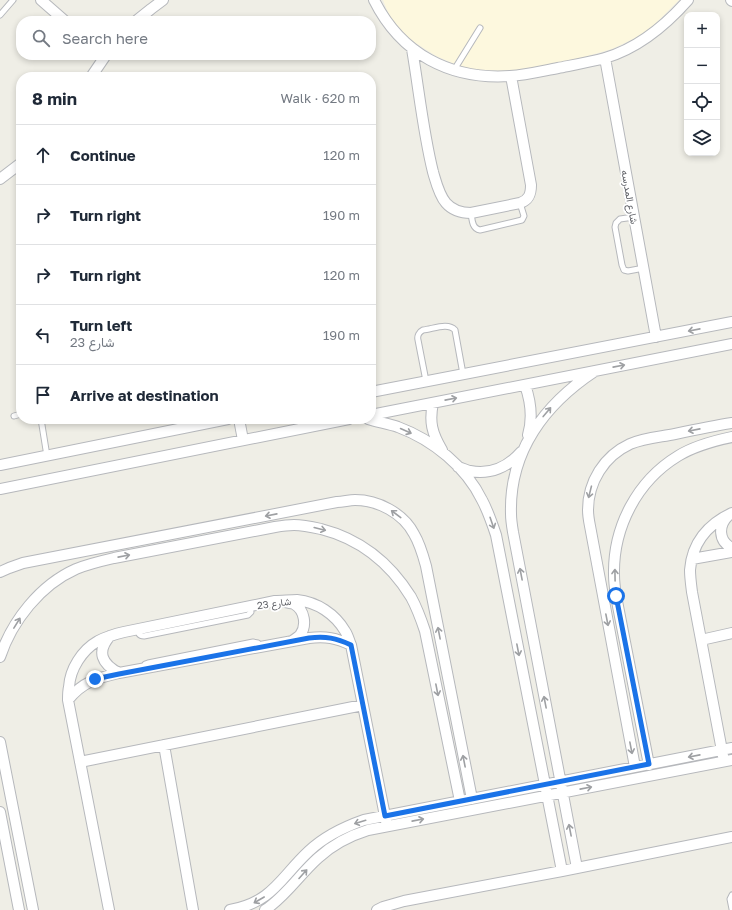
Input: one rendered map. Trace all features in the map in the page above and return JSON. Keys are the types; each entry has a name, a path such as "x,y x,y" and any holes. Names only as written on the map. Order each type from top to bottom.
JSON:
{"street":[{"path":"41,0 59,16"},
{"path":"142,16 163,0"},
{"path":"374,0 388,25 399,38 430,60 439,65 473,75 492,76 531,74 605,58 634,46 655,32 688,0"},
{"path":"412,48 426,136 436,181 446,202 450,207 457,211 471,213 520,203 530,194 531,185 510,76"},
{"name":"شارع المدرسه","path":"605,58 656,337"},
{"path":"94,72 102,60"},
{"path":"0,179 16,168"},
{"path":"376,391 732,322"},
{"path":"376,414 732,344"},
{"path":"458,467 470,471 482,472 495,470 506,466 516,458 542,418 553,405 571,388 595,371"},
{"path":"525,385 530,401 531,419 514,480 511,503 512,526 577,868"},
{"path":"433,403 431,417 433,432 445,454"},
{"path":"376,421 398,427 414,434 445,454 471,482 482,499 490,517 496,535 562,871"},
{"path":"635,767 590,526 588,512 589,498 599,471 608,460 631,444 647,439 732,423"},
{"path":"0,465 204,424"},
{"path":"240,424 243,440"},
{"path":"0,489 324,424"},
{"path":"649,764 616,596 614,574 615,554 619,535 635,498 647,482 662,468 678,456 696,447 716,440 732,437"},
{"path":"0,572 23,564 337,502 354,500 372,502 389,508 403,519 414,533 426,566 472,799"},
{"path":"732,513 725,519 721,530 724,542 732,548"},
{"path":"230,910 250,905 261,899 271,892 320,841 334,832 364,820 386,821 547,795 728,760 727,749 701,640 690,570 695,549 706,530 714,523 732,513"},
{"path":"0,657 8,638 29,605 43,591 59,579 75,570 94,563 275,527 294,525 314,527 333,532 350,539 367,549 382,562 403,585 419,612 425,631 460,801"},
{"path":"182,532 185,544"},
{"path":"692,559 732,552"},
{"name":"شارع 23","path":"109,910 68,700 68,686 78,660 97,642 110,636 137,629 276,601 297,600 312,604 325,610 337,620 346,632 351,645 386,821"},
{"path":"276,601 294,604 300,610 304,619 304,628 299,636 292,641"},
{"path":"701,640 732,633"},
{"path":"110,636 105,642 103,657 106,664 119,674"},
{"path":"68,700 80,687 87,683 95,679 119,674 292,641 321,637 341,640 351,645"},
{"path":"80,762 363,704"},
{"path":"0,742 33,910"},
{"path":"164,745 193,910"},
{"path":"265,910 277,902 316,859 328,849 354,834 368,830 386,821 460,801 727,749"},
{"path":"0,812 19,910"},
{"path":"377,910 388,905 404,901 732,837"}],"lane":[{"path":"0,15 13,0"},
{"path":"454,70 480,28"},
{"path":"471,213 474,227 480,230 522,220 524,216 520,203"},
{"path":"634,217 620,219 616,223 615,227 622,265 626,270 644,268"},
{"path":"426,381 418,340 418,335 423,330 450,326 455,330 464,374"},
{"path":"42,424 47,456"},
{"path":"732,895 730,899 732,909"}],"shaded area":[{"path":"383,0 679,0 646,33 612,49 540,68 505,71 466,69 436,56 406,37 391,20"}],"route":[{"path":"95,679 309,638 321,637 341,640 351,645 385,816 649,764 616,596"}]}
